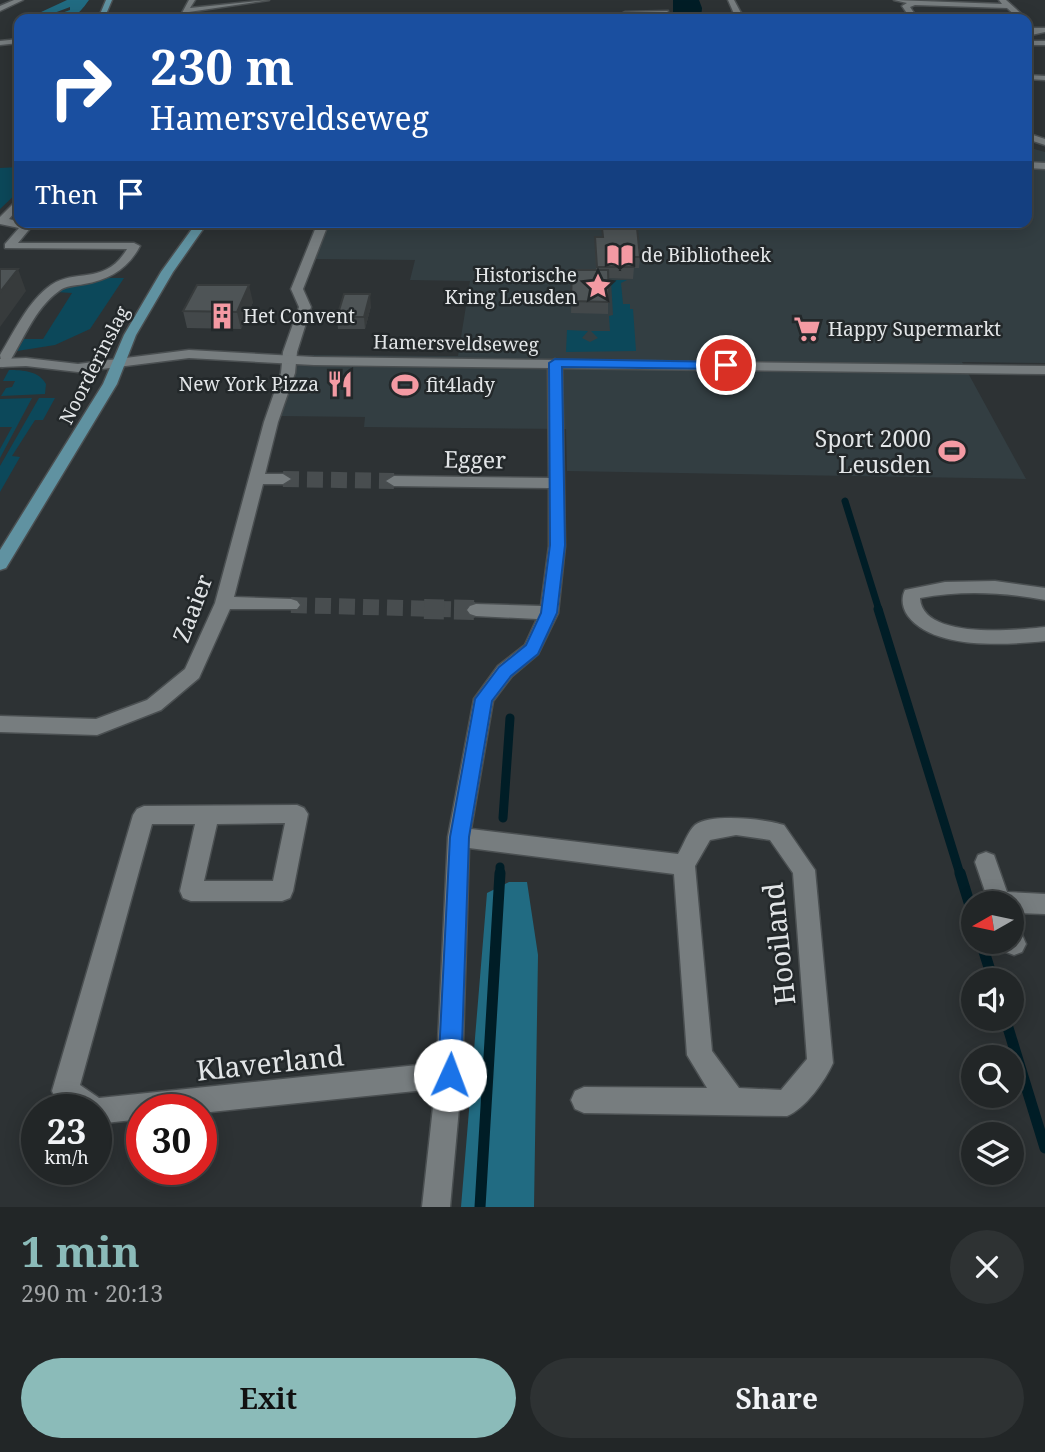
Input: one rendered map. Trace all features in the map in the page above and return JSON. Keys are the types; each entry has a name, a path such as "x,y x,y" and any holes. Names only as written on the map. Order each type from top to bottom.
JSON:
{"main road":[{"name":"Noorderinslag","path":"0,564 110,384 130,335 167,272 199,228"}],"street":[{"path":"0,9 20,0"},
{"path":"192,0 185,11 266,0"},
{"path":"204,0 213,7"},
{"path":"897,0 912,4 1005,3"},
{"path":"527,14 528,3"},
{"path":"911,14 906,6 912,4"},
{"path":"624,14 665,13"},
{"path":"14,207 2,221 14,223"},
{"path":"1,363 49,292 62,283 84,281 110,272 128,260 134,246 9,246 25,228"},
{"name":"Zaaier","path":"0,724 97,727 154,705 192,673 224,603 305,307 297,289 322,228"},
{"name":"Hamersveldseweg","path":"1,363 26,362 78,368 119,361 190,355 289,360 1045,370"},
{"path":"436,1207 450,1075 459,837 484,699 505,671 533,649 549,613 557,545 555,363"},
{"path":"256,479 283,480"},
{"name":"Egger","path":"394,481 556,483"},
{"path":"1045,594 1016,588 946,586 911,594 913,610 923,622 961,635 1000,638 1045,634"},
{"path":"224,603 291,606"},
{"path":"476,610 549,613"},
{"name":"Klaverland","path":"70,1094 65,1091 144,807 208,815 297,814 282,891 191,891 208,815"},
{"name":"Hooiland","path":"584,1100 787,1103 820,1063 804,870 776,832 736,826 703,832 684,865"},
{"path":"459,837 684,865 700,1055 732,1101"},
{"path":"986,862 996,891"},
{"path":"1024,904 1045,904"},
{"name":"Klaverland","path":"112,1108 450,1075"}],"shaded area":[{"path":"67,0 89,0 76,14 59,14 70,10 70,7 51,14 37,14"},
{"path":"673,0 699,0 702,8 701,14 673,14"},
{"path":"1032,148 1045,152 1045,363 962,362 1026,479 567,471 566,429 364,427 365,417 279,416 299,355 458,356 470,281 410,280 415,260 313,259 326,228 1032,228"},
{"path":"14,167 14,196 0,209 0,168"},
{"path":"106,278 124,278 90,329 55,345 17,351 24,339 43,339 72,293 56,292"},
{"path":"611,280 627,280 621,283 623,304 630,304 630,309 633,309 636,351 566,352 567,330 588,331 582,338 590,342 598,338 591,331 610,331 609,316 613,315"},
{"path":"9,370 25,371 39,376 46,384 45,394 1,396 15,381 3,381"},
{"path":"32,398 0,458 0,449 12,427 0,427 0,399"},
{"path":"39,398 55,398 43,420 35,420 12,456 20,457 0,492 0,466"},
{"path":"509,882 527,882 538,955 534,1207 461,1207 487,893"}],"building":[{"path":"602,228 637,228 640,257 633,257 634,267 597,267 595,237 603,237"},
{"path":"0,269 18,269 0,292"},
{"path":"572,270 608,270 609,302 571,301"},
{"path":"197,285 249,285 237,312 183,311"},
{"path":"344,294 370,294 364,317 337,317"}],"waterway":[{"path":"845,501 879,610"},
{"path":"878,609 960,874"},
{"path":"503,818 510,718"},
{"path":"500,867 500,873"},
{"path":"480,1207 500,873"},
{"path":"960,873 966,891"},
{"path":"985,954 989,968"},
{"path":"1009,1031 1045,1148"}],"tunnel":[{"path":"283,479 394,481"},
{"path":"291,605 476,610 424,609"}],"place":[{"name":"de Bibliotheek","path":"620,255"},
{"name":"Historische Kring Leusden","path":"598,286"},
{"name":"Het Convent","path":"222,316"},
{"name":"Happy Supermarkt","path":"807,329"},
{"name":"New York Pizza","path":"340,384"},
{"name":"fit4lady","path":"405,385"},
{"name":"Sport 2000 Leusden","path":"952,451"}],"route":[{"path":"450,1075 459,837 484,699 505,671 533,649 549,613 557,545 558,381 555,363 726,365"}]}
